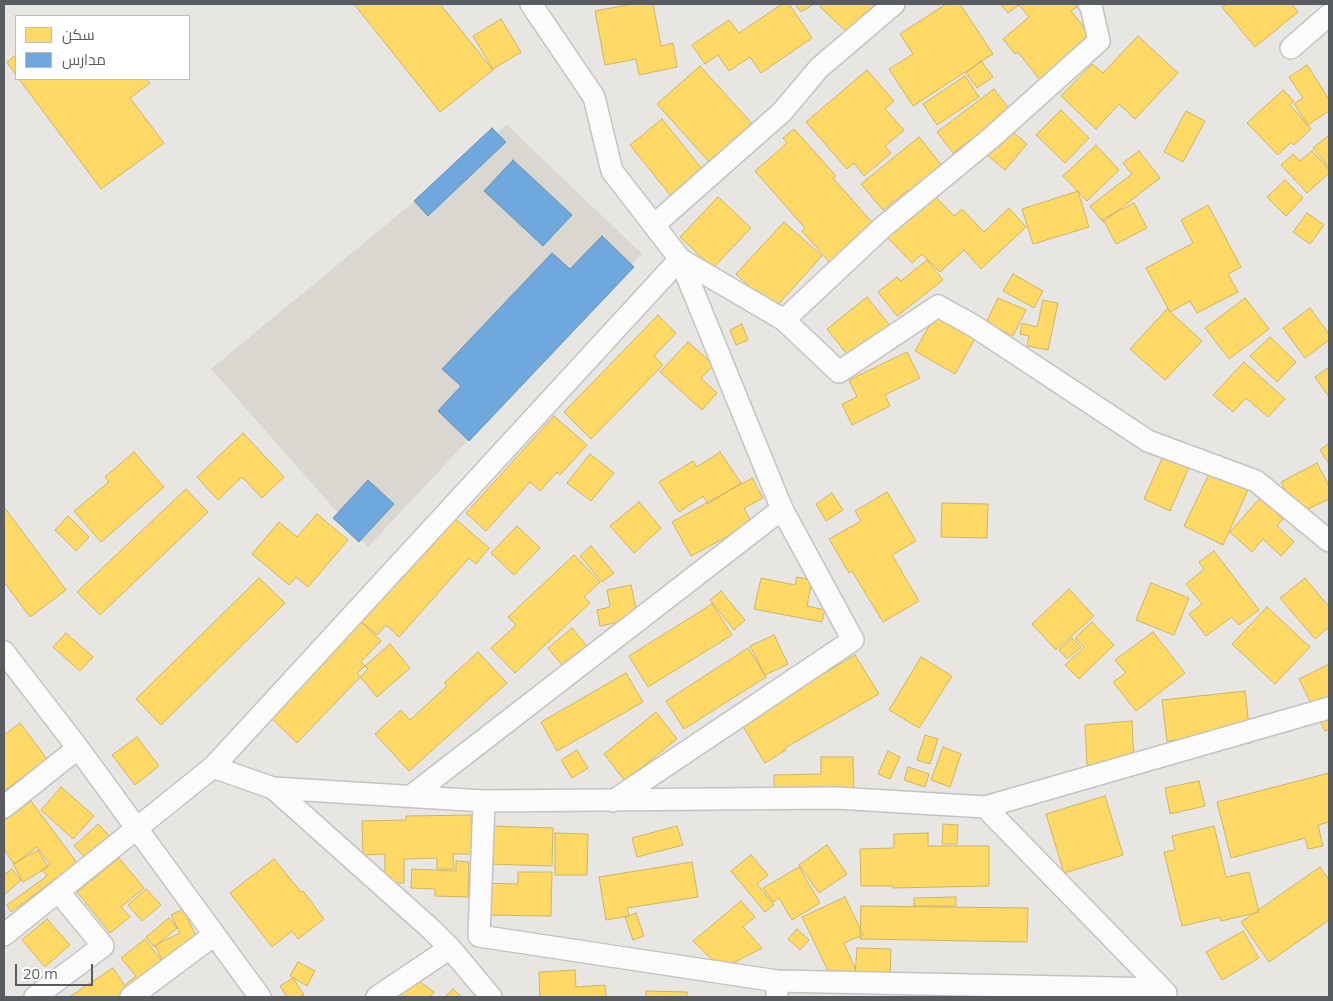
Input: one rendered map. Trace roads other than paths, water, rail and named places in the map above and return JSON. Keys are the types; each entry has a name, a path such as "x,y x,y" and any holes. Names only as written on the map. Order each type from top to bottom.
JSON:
{"street":[{"path":"531,4 594,97 612,171 680,260 782,509 853,640 613,801"},
{"path":"654,225 782,112 819,68 894,4"},
{"path":"784,320 883,227 991,138 1099,41 1089,4"},
{"path":"1292,48 1329,15"},
{"path":"680,260 784,320 839,372 938,306 974,326 1148,441 1256,481 1329,541"},
{"path":"4,935 213,767 680,260"},
{"path":"411,796 782,509"},
{"path":"4,652 78,748 260,997"},
{"path":"213,767 273,788 484,801 836,798 985,807 1329,708"},
{"path":"4,807 78,748"},
{"path":"273,788 432,930 450,948 491,997"},
{"path":"484,801 479,936 777,989 1166,993"},
{"path":"985,807 1166,993"},
{"path":"35,997 103,946 59,892"},
{"path":"131,997 214,935"},
{"path":"377,997 450,948"}]}
